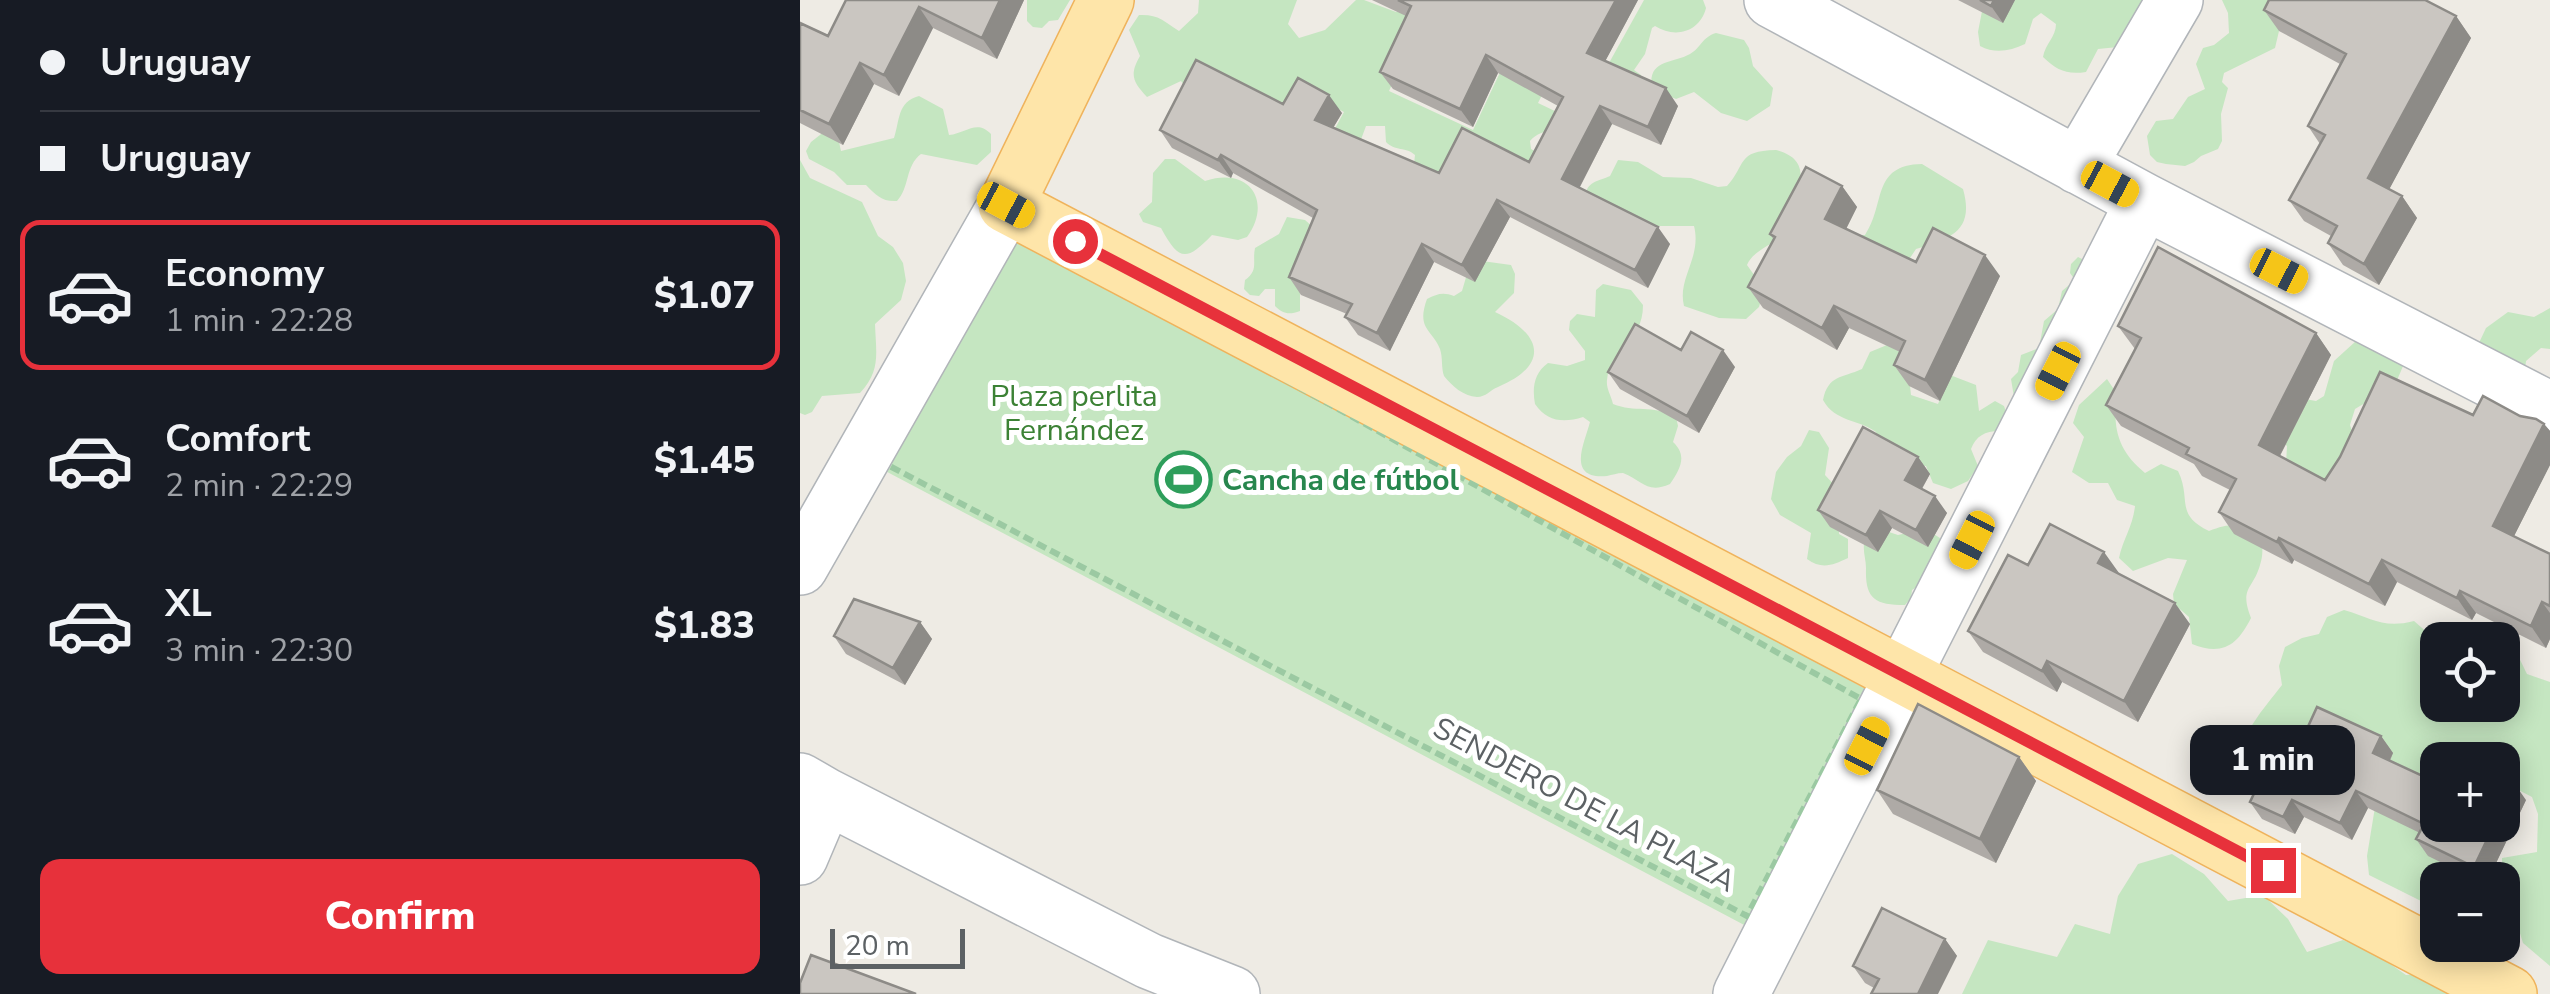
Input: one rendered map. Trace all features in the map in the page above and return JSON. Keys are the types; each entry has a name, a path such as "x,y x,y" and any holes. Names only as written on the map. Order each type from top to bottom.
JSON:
{"main road":[{"path":"1106,0 1006,205 2509,994"}],"street":[{"path":"1772,0 2144,202 2550,410"},
{"path":"2078,166 2174,0"},
{"path":"1741,994 2144,202"},
{"path":"800,568 1006,205"},
{"path":"800,857 813,788 1149,961 1232,994"}],"path":[{"name":"SENDERO DE LA PLAZA","path":"1010,227 1861,699 1748,916 882,462 1010,227"}],"green space":[{"path":"1027,0 1070,0 1058,20 1049,21 1042,28 1027,21"},
{"path":"1199,0 1297,0 1288,24 1299,38 1325,30 1356,0 1396,12 1431,0 1389,91 1473,130 1518,34 1576,27 1538,103 1559,113 1599,81 1644,0 1703,0 1706,8 1698,23 1686,31 1652,28 1645,54 1634,70 1641,75 1639,87 1615,122 1588,134 1540,134 1530,141 1531,149 1540,154 1543,162 1444,197 1414,164 1415,155 1386,142 1385,126 1366,126 1353,161 1326,145 1344,112 1310,93 1284,133 1187,89 1181,81 1147,97 1134,78 1140,56 1129,30 1139,15 1146,15 1179,31 1198,13"},
{"path":"2000,0 2155,0 2118,47 2098,49 2086,72 2073,73 2057,68 2043,57 2056,24 2041,13 2033,19 2025,44 2002,51 1980,46 1978,32 1983,6"},
{"path":"2222,0 2307,0 2279,31 2275,48 2224,73 2222,82 2228,88 2218,149 2185,166 2157,162 2150,155 2147,136 2156,121 2173,119 2188,97 2205,89 2196,64 2203,48 2229,33 2228,13"},
{"path":"1716,33 1744,40 1753,66 1773,88 1770,106 1747,121 1721,113 1694,92 1676,99 1652,89 1651,79 1657,67 1690,54"},
{"path":"919,96 943,109 949,135 976,127 986,130 991,134 991,152 977,165 921,154 912,164 897,201 883,199 866,185 847,185 834,172 809,159 806,151 811,142 825,131 839,142 841,151 894,138 903,107"},
{"path":"1776,150 1793,158 1801,178 1783,231 1747,265 1764,289 1759,307 1746,319 1719,318 1684,306 1684,286 1695,248 1694,226 1648,226 1585,197 1590,185 1610,176 1618,160 1638,162 1663,177 1691,178 1718,187 1727,186 1748,156"},
{"path":"1165,159 1175,159 1205,181 1234,178 1252,190 1258,211 1247,237 1238,240 1212,235 1196,250 1184,254 1173,247 1161,228 1143,222 1139,214 1152,202 1153,173"},
{"path":"800,160 810,178 862,202 878,236 893,247 903,263 906,281 901,300 875,324 876,361 867,385 860,393 822,396 812,412 805,415 800,413"},
{"path":"1922,164 1963,189 1966,215 1957,231 1916,249 1906,264 1855,235 1865,235 1887,179 1906,166"},
{"path":"1287,217 1305,220 1313,227 1300,286 1300,311 1289,313 1275,306 1275,289 1265,289 1259,296 1244,289 1245,280 1254,269 1255,248 1279,234"},
{"name":"Plaza perlita Fernández","path":"1009,221 1875,694 1748,927 874,465"},
{"path":"2078,257 2086,261 2020,403 2014,397 2011,379 2018,372 2021,355 2039,348 2044,321 2058,309 2062,291 2075,280 2070,273 2071,264"},
{"path":"1482,261 1511,265 1515,274 1514,293 1495,312 1523,330 1534,349 1526,369 1477,397 1458,390 1444,376 1440,349 1423,317 1427,299 1440,294 1454,296 1462,291 1467,274"},
{"path":"1603,284 1631,290 1643,305 1638,329 1609,369 1607,383 1613,404 1676,417 1678,426 1673,442 1681,463 1670,484 1662,487 1650,487 1623,473 1594,476 1586,472 1581,458 1590,422 1583,417 1550,418 1535,404 1535,381 1543,367 1548,363 1567,366 1585,360 1585,351 1569,330 1570,321 1577,314 1595,317 1596,290"},
{"path":"2550,308 2550,349 2541,348 2526,361 2525,370 2478,345 2486,328 2508,312 2534,317"},
{"path":"2356,341 2406,359 2395,385 2355,409 2341,490 2286,464 2287,446 2274,433 2299,398 2316,401 2324,396 2334,361"},
{"path":"1887,345 1906,349 1911,395 1938,404 1950,375 1976,385 1979,411 1995,401 2004,406 2007,415 1999,431 1982,435 1973,444 1971,449 1978,466 1968,481 1951,489 1933,483 1926,466 1916,466 1879,450 1876,432 1840,416 1823,400 1832,382 1862,369 1870,352"},
{"path":"2107,379 2117,394 2115,418 2119,438 2136,465 2145,473 2161,464 2178,471 2191,519 2209,531 2235,525 2261,531 2261,561 2246,600 2251,618 2228,646 2212,649 2192,644 2189,617 2174,604 2173,594 2187,560 2168,558 2133,571 2119,558 2135,506 2117,500 2108,483 2089,483 2072,472 2084,437 2073,423 2079,405"},
{"path":"1809,430 1819,432 1829,448 1825,475 1838,489 1839,534 1848,539 1848,558 1828,565 1807,559 1811,533 1780,515 1771,499 1776,472 1801,446"},
{"path":"1926,529 1943,540 1927,580 1912,590 1905,605 1874,598 1867,586 1864,544 1889,532 1898,535"},
{"path":"2344,610 2386,623 2414,621 2420,626 2420,722 2520,722 2520,661 2527,674 2550,682 2550,966 2523,943 2520,933 2520,862 2502,862 2502,858 2537,852 2538,814 2532,797 2520,791 2520,742 2420,742 2420,772 2409,787 2420,804 2420,842 2446,842 2459,862 2420,862 2420,900 2369,875 2367,856 2376,801 2260,792 2243,785 2243,744 2282,685 2279,666 2285,647 2319,634 2327,617"},
{"path":"2172,854 2204,874 2228,901 2263,895 2288,919 2307,952 2343,940 2376,954 2406,975 2443,973 2451,994 1962,994 1988,940 2057,957 2075,924 2110,934 2118,896 2138,864"}],"building":[{"path":"846,0 1000,0 982,38 919,7 884,75 860,63 829,124 800,110 800,23 828,36"},
{"path":"1398,0 1616,0 1587,53 1666,88 1648,127 1600,106 1562,179 1658,227 1635,270 1497,200 1462,265 1422,244 1377,333 1345,317 1352,304 1289,277 1317,210 1221,155 1218,160 1160,130 1196,60 1283,104 1298,78 1329,95 1315,120 1439,173 1462,128 1529,162 1563,97 1486,55 1460,109 1380,72 1411,6"},
{"path":"2269,0 2425,0 2456,16 2368,178 2402,196 2364,264 2328,243 2337,226 2289,200 2325,135 2308,126 2346,54 2264,10"},
{"path":"1806,167 1842,186 1825,219 1916,262 1933,228 1985,255 1925,380 1894,365 1905,341 1834,306 1822,328 1748,287 1775,237 1770,234"},
{"path":"2158,247 2316,333 2259,445 2325,480 2380,372 2473,415 2483,396 2544,424 2493,526 2550,554 2550,606 2542,602 2531,626 2460,591 2457,598 2382,560 2369,584 2219,512 2236,479 2186,454 2189,448 2106,405 2141,338 2118,326"},
{"path":"1635,324 1681,350 1691,332 1723,350 1687,416 1608,372"},
{"path":"1863,427 1918,457 1905,480 1935,496 1916,530 1880,511 1866,535 1818,510"},
{"path":"2050,524 2104,552 2098,563 2175,603 2124,701 2047,661 2042,671 1968,631 2008,555 2028,565"},
{"path":"854,599 920,622 893,668 834,636"},
{"path":"1918,704 2019,757 1980,839 1877,790"},
{"path":"2317,707 2381,736 2373,753 2420,775 2420,822 2356,791 2340,823 2292,800 2283,817 2250,802 2277,746 2295,755"},
{"path":"2422,842 2486,842 2476,862 2464,862"},
{"path":"1882,908 1945,939 1918,994 1871,994 1879,979 1853,966"},
{"path":"811,955 916,994 800,994"}],"place":[{"name":"Cancha de fútbol","path":"1183,480"}],"route":[{"path":"1075,241 2273,870"}]}
